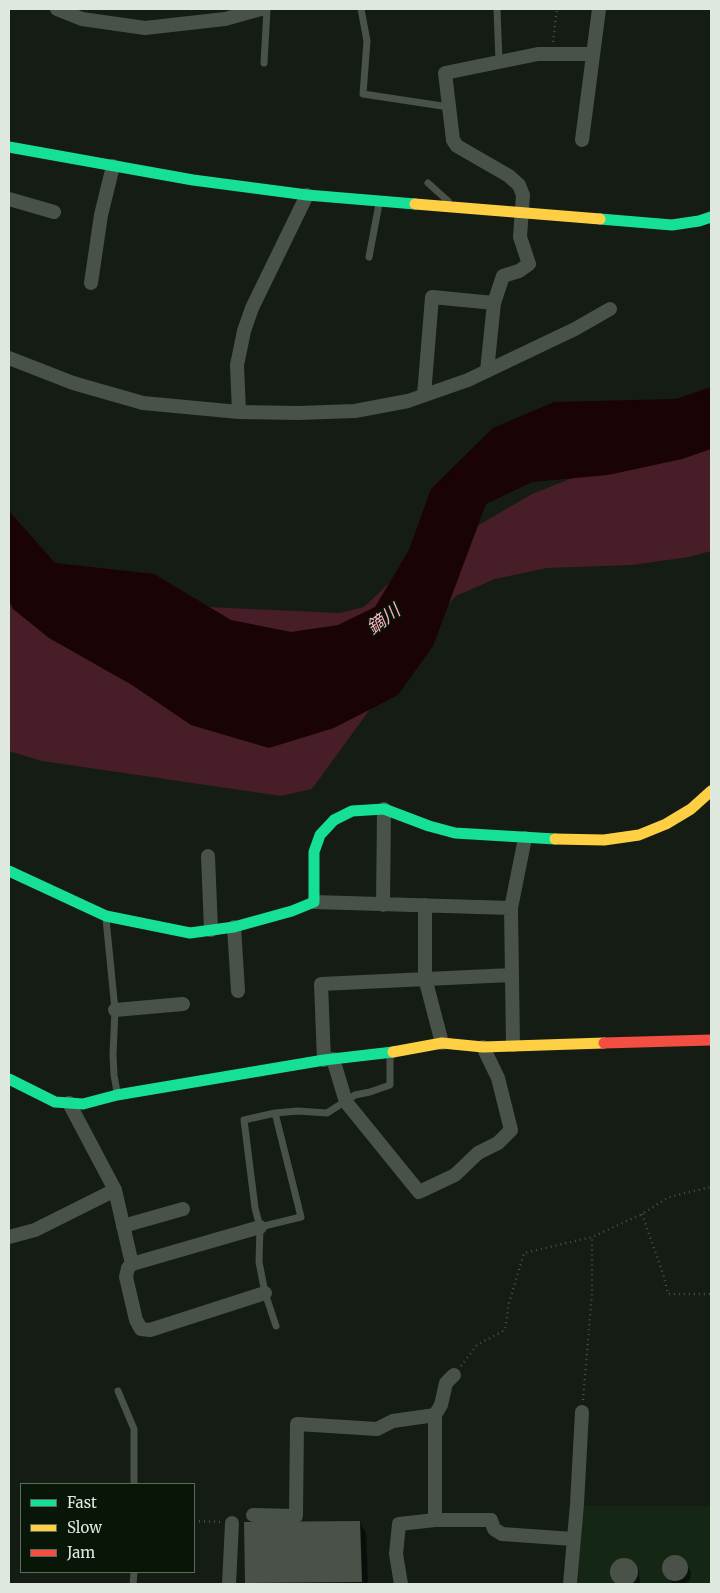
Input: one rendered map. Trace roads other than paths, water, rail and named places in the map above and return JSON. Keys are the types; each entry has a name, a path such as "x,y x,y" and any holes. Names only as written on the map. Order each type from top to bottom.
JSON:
{"street":[{"path":"57,9 82,19 145,28 225,19 261,9"},
{"path":"582,140 599,9"},
{"path":"487,371 494,303 503,276 519,271 529,264 520,237 523,195 519,186 509,176 457,146 453,140 445,73 538,54 593,54"},
{"path":"9,147 192,180 307,195 672,225 699,221 711,217"},
{"path":"91,283 101,215 113,166"},
{"path":"239,412 237,366 244,331 252,308 307,195"},
{"path":"9,199 54,212"},
{"path":"424,395 432,297 494,303"},
{"path":"9,358 73,383 143,403 239,412 298,413 355,411 408,401 468,380 575,329 610,309"},
{"path":"314,902 314,852 320,834 334,820 352,811 384,809 429,826 455,833 525,838 604,840 639,835 666,824 692,809 711,791"},
{"path":"383,905 384,809"},
{"path":"513,1045 511,908 525,838"},
{"path":"208,856 211,930"},
{"path":"9,871 106,916 190,933 234,927 292,911 314,902 511,908"},
{"path":"425,905 425,978 442,1043"},
{"path":"234,927 238,992"},
{"path":"483,1048 498,1078 511,1130 498,1143 478,1153 455,1175 420,1192 346,1102 328,1060 321,984 511,975"},
{"path":"114,1010 183,1004"},
{"path":"9,1079 55,1102 83,1104 117,1095 328,1060 390,1053 442,1043 483,1048 513,1045 711,1040"},
{"path":"69,1103 115,1190 132,1264"},
{"path":"9,1237 35,1230 115,1190"},
{"path":"123,1226 183,1209"},
{"path":"260,1227 132,1264 128,1268 126,1276 136,1320 141,1329 150,1330 265,1293"},
{"path":"434,1520 435,1416 441,1405 446,1383 454,1375"},
{"path":"570,1584 582,1412"},
{"path":"253,1515 296,1516 297,1424 377,1428 393,1421 435,1416"},
{"path":"401,1584 396,1554 399,1524 434,1520 491,1520 494,1528 502,1534 573,1539"},
{"path":"229,1584 232,1523"}],"lane":[{"path":"264,63 267,9"},
{"path":"360,9 367,41 363,94 450,107"},
{"path":"497,9 499,61"},
{"path":"428,183 454,207"},
{"path":"369,257 380,201"},
{"path":"106,916 114,1010 113,1054 117,1095"},
{"path":"276,1326 265,1293 259,1262 260,1227 255,1208 244,1120 275,1113 298,1111 327,1113 355,1095 390,1085 390,1053"},
{"path":"260,1227 301,1217 275,1113"},
{"path":"118,1391 134,1429 134,1483"}],"water":[{"name":"鏑川","path":"711,387 711,449 682,459 608,475 532,482 486,504 433,646 398,695 334,728 269,748 191,725 132,685 49,638 13,609 9,601 9,511 55,563 154,574 231,620 291,632 338,625 375,607 409,550 431,489 493,428 554,402 676,399"}]}
